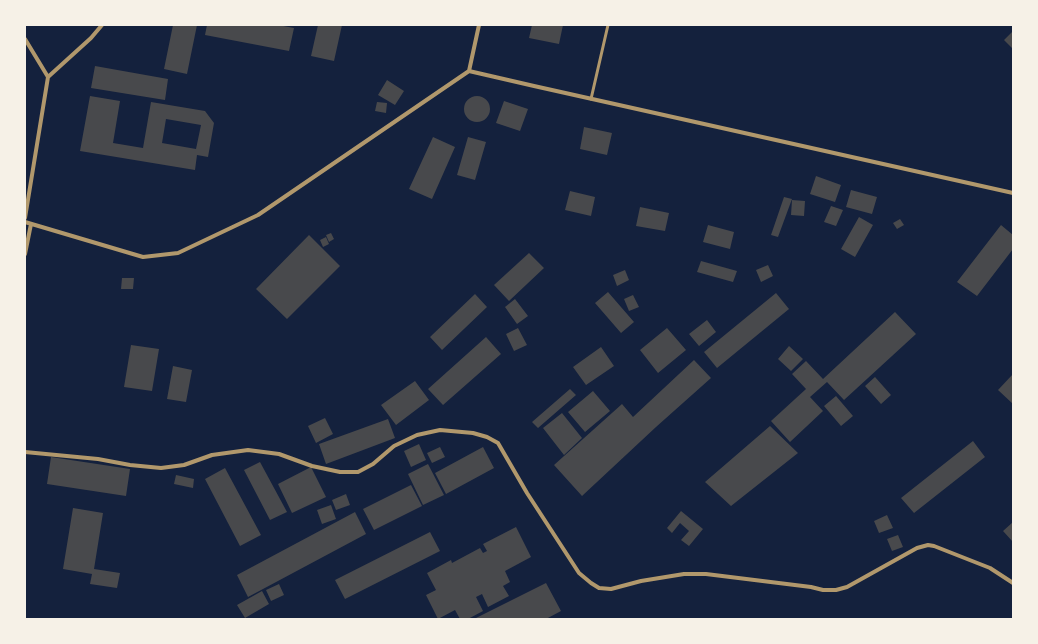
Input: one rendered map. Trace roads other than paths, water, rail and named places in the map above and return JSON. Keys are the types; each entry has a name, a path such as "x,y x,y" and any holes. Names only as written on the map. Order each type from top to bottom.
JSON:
{"street":[{"path":"25,218 48,77 91,38 102,25"},
{"path":"25,222 143,257 178,254 258,215 468,70 479,25"},
{"path":"25,39 48,77"},
{"path":"468,70 1013,192"},
{"path":"25,254 31,224"},
{"path":"25,452 98,459 130,466 161,468 184,465 212,455 248,450 279,454 312,466 340,472 358,472 373,464 394,446 417,434 440,430 473,433 498,443 527,493 579,572 599,588 611,589 641,580 684,574 706,574 811,587 823,590 836,590 847,587 917,548 928,545 934,546 983,566 1013,583"}],"lane":[{"path":"591,98 608,25"}]}
